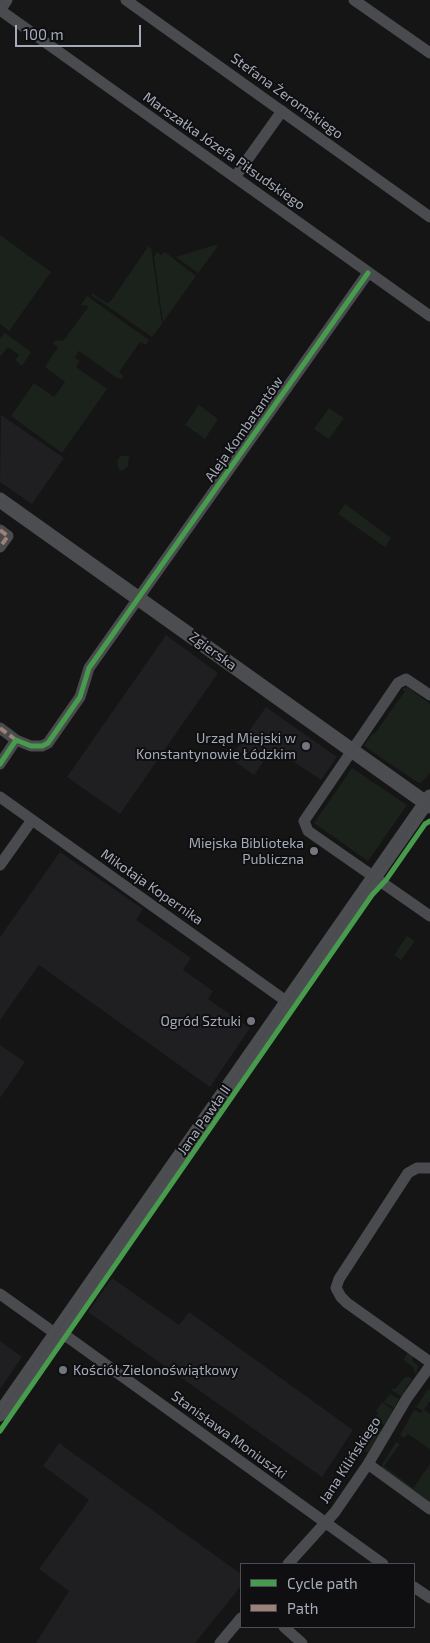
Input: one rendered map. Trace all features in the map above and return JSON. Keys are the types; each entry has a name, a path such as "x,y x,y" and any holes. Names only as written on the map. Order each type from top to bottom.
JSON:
{"main road":[{"name":"Zgierska","path":"0,500 352,750 429,802"},
{"name":"Jana Pawła II","path":"0,1414 286,1001 373,877 429,802"}],"street":[{"path":"0,10 8,0"},
{"name":"Stefana Żeromskiego","path":"126,0 430,217"},
{"path":"354,0 430,53"},
{"name":"Marszałka Józefa Piłsudskiego","path":"0,10 430,316"},
{"path":"235,177 282,110"},
{"name":"Aleja Kombatantów","path":"16,740 31,746 42,746 48,743 80,697 89,668 368,273"},
{"path":"0,530 8,536 0,548"},
{"path":"430,695 406,679 398,683 304,821 308,831 430,916"},
{"path":"0,728 16,740 0,764"},
{"name":"Mikołaja Kopernika","path":"0,797 286,1001"},
{"path":"0,865 32,820"},
{"path":"430,1168 417,1168 408,1172 339,1278 336,1288 347,1303 430,1364"},
{"name":"Stanisława Moniuszki","path":"0,1294 56,1334 69,1338 382,1563"},
{"name":"Jana Kilińskiego","path":"289,1563 326,1523 368,1464 407,1398 430,1364"},
{"path":"368,1464 430,1509"},
{"path":"415,1587 430,1598"},
{"path":"220,1643 240,1619"},
{"path":"285,1628 302,1643"}],"shaded area":[{"path":"0,235 51,272 9,331 0,324"},
{"path":"146,244 151,248 162,324 152,337 91,295 93,294 107,303 110,302 148,247"},
{"path":"215,245 218,246 198,273 176,257"},
{"path":"157,252 161,255 165,252 196,276 163,322 154,257"},
{"path":"87,296 149,340 146,345 140,342 119,372 124,376 122,379 117,378 79,351 75,358 80,361 76,367 107,389 62,453 11,416 34,383 54,397 65,382 45,367 58,347 53,344 55,340 63,341 89,306 81,305"},
{"path":"5,333 31,352 22,366 15,360 19,355 8,347 0,357 0,338"},
{"path":"199,405 218,419 205,439 185,425"},
{"path":"329,408 344,418 329,439 314,429"},
{"path":"1,415 64,458 32,504 0,482"},
{"path":"120,456 129,456 128,466 122,471 118,468 117,461"},
{"path":"345,504 391,538 385,547 338,514"},
{"path":"166,635 218,673 120,814 67,777"},
{"path":"407,687 430,704 430,773 421,783 364,746 405,691 402,690 403,688"},
{"path":"266,707 337,757 321,780 273,748 254,775 230,758"},
{"path":"352,768 407,805 368,861 314,823"},
{"path":"60,852 143,909 136,920 191,958 183,970 213,991 208,999 250,1028 210,1087 39,965 0,1020 0,937"},
{"path":"407,936 415,941 401,960 394,955"},
{"path":"0,1045 25,1062 0,1098"},
{"path":"112,1278 179,1325 189,1312 353,1430 322,1477 88,1312"},
{"path":"0,1341 22,1357 0,1389"},
{"path":"409,1351 415,1355 412,1360 418,1366 416,1375 413,1367 403,1360"},
{"path":"405,1377 412,1379 401,1396 391,1390 395,1389"},
{"path":"428,1389 430,1390 430,1401 424,1410 430,1414 430,1449 408,1434 404,1438 400,1435 414,1410 421,1413 423,1411 416,1407"},
{"path":"390,1394 399,1399 394,1408 384,1402"},
{"path":"382,1402 393,1410 384,1425 373,1419 378,1413 376,1411"},
{"path":"370,1423 382,1430 368,1452 364,1451 369,1442 360,1435"},
{"path":"396,1442 400,1444 384,1466 413,1488 430,1464 430,1506 383,1470 382,1465"},
{"path":"59,1443 240,1573 240,1587 195,1643 36,1643 69,1591 39,1569 89,1500 43,1466"}],"tram line":[{"path":"0,1414 430,797"}],"marked path":[{"path":"0,530 8,536 0,547"},
{"path":"0,728 16,740"}],"cycle path":[{"path":"0,764 16,740 31,746 42,746 48,743 80,697 89,668 368,273"},
{"path":"0,1431 372,895 386,880 425,824 430,821"}],"place":[{"name":"Urząd Miejski w Konstantynowie Łódzkim","path":"306,746"},
{"name":"Miejska Biblioteka Publiczna","path":"314,851"},
{"name":"Ogród Sztuki","path":"251,1021"},
{"name":"Kościół Zielonoświątkowy","path":"63,1370"}]}
